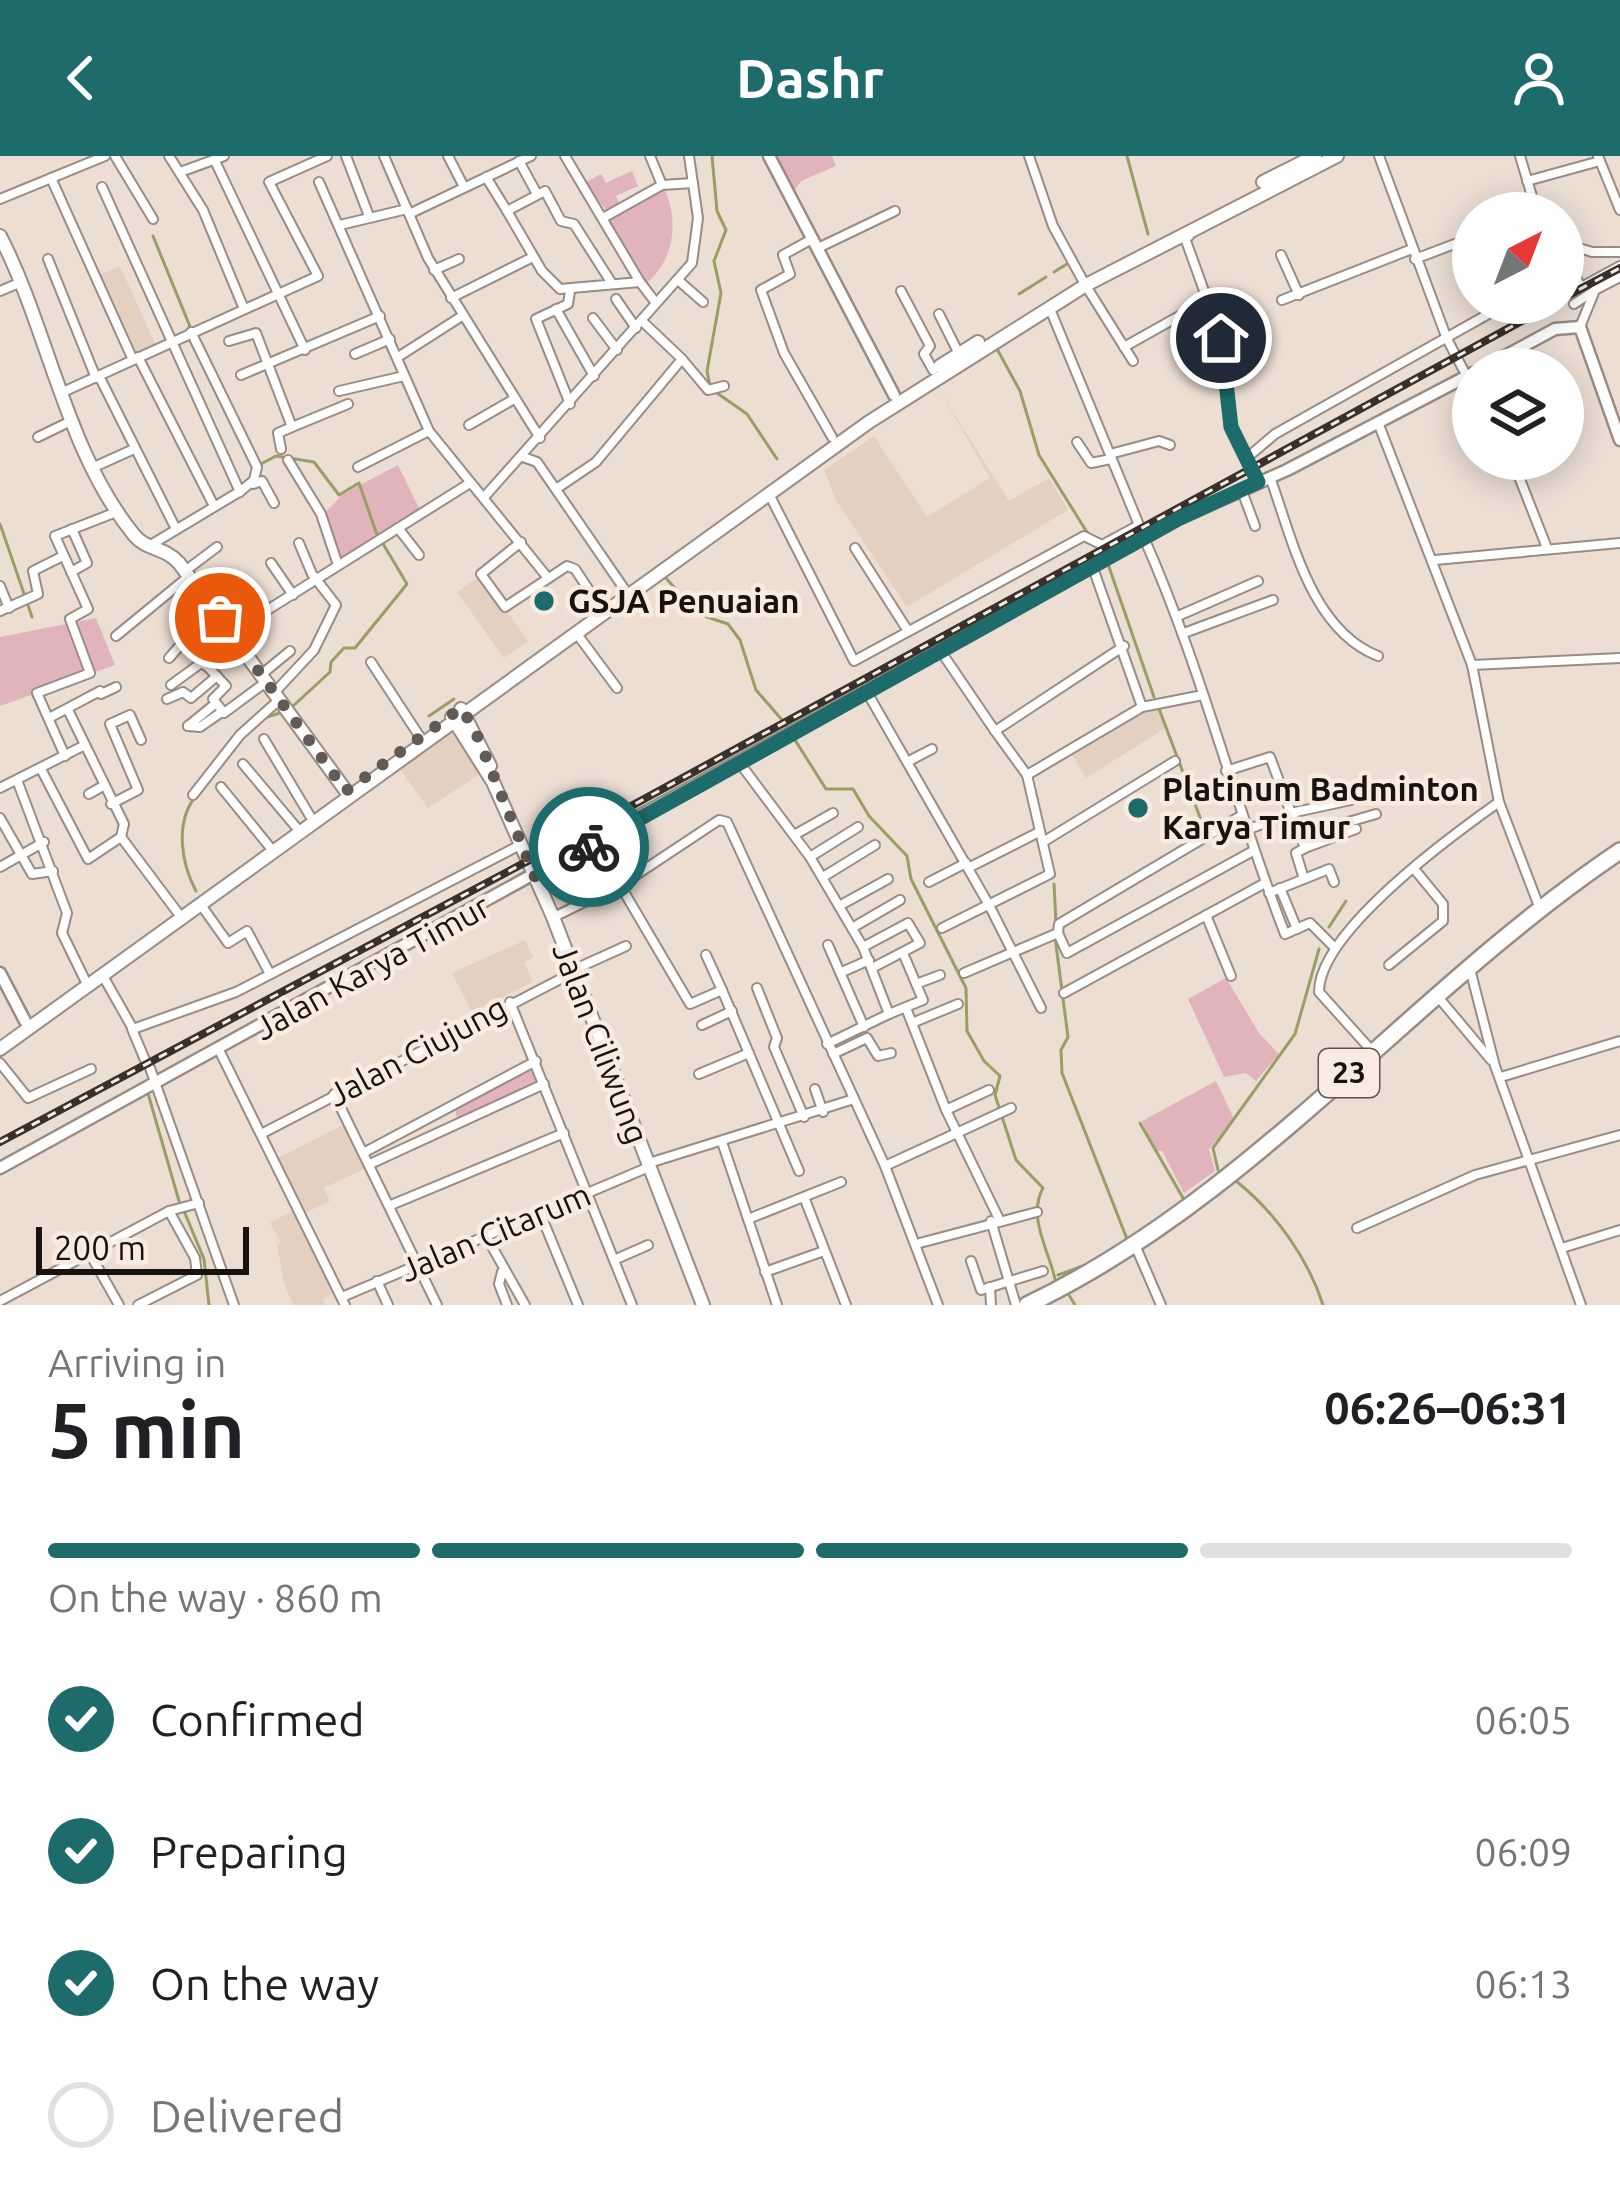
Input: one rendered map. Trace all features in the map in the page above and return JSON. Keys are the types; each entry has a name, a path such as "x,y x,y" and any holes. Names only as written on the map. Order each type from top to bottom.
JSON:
{"highway":[{"name":"23","path":"1027,1305 1134,1244 1227,1177 1436,994 1620,851"}],"main road":[{"path":"0,1039 420,737 577,634 832,437 959,354 976,337 1316,156"},
{"path":"747,502 1084,282 1337,156"},
{"path":"2,246 21,282 94,467 136,538 166,550 187,573 346,791"},
{"path":"0,1048 705,534"},
{"name":"Jalan Ciliwung","path":"458,715 553,917 704,1305"}],"street":[{"path":"0,199 105,156"},
{"path":"116,156 154,219"},
{"path":"169,156 183,171 244,309"},
{"path":"63,392 318,273 269,182 326,156"},
{"path":"346,156 369,216"},
{"path":"384,156 434,270 540,439 537,462"},
{"path":"448,156 463,185"},
{"path":"565,156 607,214 640,282 656,303"},
{"path":"650,156 662,185"},
{"path":"486,495 694,260 691,236 698,218 689,156"},
{"path":"769,156 894,395"},
{"path":"1029,156 1053,226 1132,362"},
{"path":"1378,156 1453,348"},
{"path":"1520,156 1530,192"},
{"path":"183,171 220,158 305,350"},
{"path":"340,225 408,211 522,158 537,194"},
{"path":"1527,181 1599,158 1615,180 1620,210"},
{"path":"486,177 548,279 570,291 611,282 640,282"},
{"path":"51,178 135,358 214,506"},
{"path":"319,182 429,431 470,483 486,495 548,578"},
{"path":"607,214 662,185 693,183"},
{"path":"102,187 169,344 241,491"},
{"path":"507,211 545,191 562,221 572,222 611,282"},
{"path":"832,437 784,353 761,290 790,274 783,255 895,212"},
{"path":"1188,233 1221,338 1231,427 1264,480 1318,599 1350,640 1378,656"},
{"path":"1282,300 1452,243"},
{"path":"1584,247 1620,252"},
{"path":"1281,255 1299,295"},
{"path":"451,298 533,257"},
{"path":"434,270 459,259"},
{"path":"48,260 98,377 176,529"},
{"path":"1584,285 1620,266"},
{"path":"1584,297 1620,277"},
{"path":"678,280 703,302"},
{"path":"0,291 21,282"},
{"path":"1595,290 1580,327 1620,439"},
{"path":"570,291 568,304 536,319 570,404"},
{"path":"901,291 930,346 924,354 933,370"},
{"path":"616,299 639,324 718,388"},
{"path":"1124,346 1206,301"},
{"path":"768,491 851,658 1084,536 1099,546 1139,525 1049,308"},
{"path":"556,309 595,376"},
{"path":"939,314 959,354"},
{"path":"241,375 380,316"},
{"path":"398,357 462,316"},
{"path":"593,318 617,350"},
{"path":"1248,457 1275,434 1474,324"},
{"path":"1520,348 1555,329 1580,327"},
{"path":"229,341 253,330 292,427"},
{"path":"191,332 257,467 254,480 241,491"},
{"path":"356,354 390,339"},
{"path":"556,489 596,461 682,359"},
{"path":"339,391 404,376"},
{"name":"Jalan Karya Timur","path":"0,1168 149,1085 220,1052 1144,538 1452,388"},
{"path":"469,425 514,399"},
{"path":"281,449 278,433 348,404"},
{"path":"38,437 73,420"},
{"path":"1378,425 1435,560 1472,665 1499,802 1540,909"},
{"path":"358,467 429,431"},
{"path":"1077,442 1094,464 1159,440 1170,446"},
{"path":"94,467 134,449"},
{"path":"523,457 537,462 625,590"},
{"path":"288,460 321,514 337,562"},
{"path":"1520,480 1546,548"},
{"path":"149,546 262,482 274,503"},
{"path":"208,667 225,625 250,600 264,610 293,595 337,562 470,483"},
{"path":"1241,490 1255,526"},
{"path":"65,756 37,692 90,673 70,619 88,609 55,536 119,511"},
{"path":"398,528 419,555"},
{"path":"71,529 87,563 71,572"},
{"path":"1144,538 1178,616 1239,817 1285,934 1311,924 1335,947"},
{"path":"521,542 481,574 505,608 567,566 575,568 600,607"},
{"path":"193,795 314,650 336,605 316,579 299,543"},
{"path":"1435,560 1620,543"},
{"path":"116,636 217,547"},
{"path":"855,548 908,631"},
{"path":"0,586 4,609 39,591 33,571 63,556"},
{"path":"272,563 293,595"},
{"path":"1094,568 1142,706"},
{"path":"1178,616 1258,581"},
{"path":"1184,633 1273,600"},
{"path":"169,658 225,625 253,616"},
{"path":"577,634 617,688"},
{"path":"995,731 1124,646"},
{"path":"276,695 277,657 290,651"},
{"path":"942,652 1027,776 1050,874 942,928"},
{"path":"1472,665 1620,658"},
{"path":"371,662 420,737"},
{"path":"170,685 200,663 226,687 219,707 276,695"},
{"path":"167,699 182,692 191,698 217,676"},
{"path":"49,718 116,688"},
{"path":"868,694 989,904 1041,1008"},
{"path":"1027,776 1142,706 1204,694"},
{"path":"41,769 88,859 121,837 124,824 68,710"},
{"path":"111,804 138,790 110,724 130,715 141,740"},
{"path":"264,740 310,817"},
{"path":"0,788 83,746"},
{"path":"907,761 932,749"},
{"path":"1226,771 1268,756 1305,848"},
{"path":"1043,842 1175,761"},
{"path":"739,762 810,856 871,964 890,1014"},
{"path":"243,764 296,827"},
{"path":"17,780 44,842 68,918 62,932 85,980"},
{"path":"88,794 103,786"},
{"path":"221,787 269,846"},
{"path":"1244,830 1291,813 1351,800"},
{"path":"1373,1052 1319,992 1335,947 1415,870 1499,802"},
{"path":"796,834 833,813"},
{"path":"1300,836 1376,814"},
{"path":"1239,817 1059,924 1066,953 1253,851"},
{"path":"0,818 35,876 54,871"},
{"path":"553,917 620,884 725,821 885,1166 938,1305"},
{"path":"810,856 858,827"},
{"path":"1304,879 1296,853 1356,830"},
{"path":"929,883 1039,832"},
{"path":"121,837 178,913"},
{"path":"0,867 44,842"},
{"path":"131,1027 173,1018 270,974 521,844"},
{"path":"823,878 875,845"},
{"path":"1064,993 1206,915 1267,888 1280,888 1329,869 1334,882"},
{"path":"1389,965 1443,920 1443,904 1415,870"},
{"path":"839,906 888,879"},
{"path":"620,884 690,1004 722,990"},
{"path":"1280,888 1298,929"},
{"path":"851,928 900,900"},
{"path":"201,905 228,943 247,931 270,974"},
{"path":"1206,915 1231,976"},
{"path":"842,972 920,943 908,923 862,947"},
{"path":"964,973 1058,933"},
{"path":"828,945 864,1027"},
{"name":"Jalan Ciujung","path":"261,1134 626,946"},
{"path":"827,1044 922,1000 903,953"},
{"path":"706,955 799,1171"},
{"path":"1469,968 1496,1066 1581,1305"},
{"path":"0,973 25,1021"},
{"path":"916,984 940,975"},
{"path":"103,976 147,1064 149,1085 200,1203 233,1305"},
{"path":"757,988 777,1038 773,1046 804,1117"},
{"path":"1436,994 1496,1066"},
{"path":"510,1002 632,1305"},
{"path":"912,1023 958,1004"},
{"path":"906,1007 995,1220 1016,1305"},
{"path":"702,1025 732,1011"},
{"path":"833,1054 866,1038 878,1056 891,1053"},
{"path":"1500,1078 1620,1041"},
{"path":"220,1052 344,1301"},
{"path":"699,1074 748,1054"},
{"path":"364,1152 536,1060"},
{"path":"0,1063 28,1098 91,1069"},
{"path":"370,1164 544,1084"},
{"path":"815,1089 823,1112"},
{"path":"946,1110 989,1090"},
{"path":"334,1094 437,1305"},
{"name":"Jalan Citarum","path":"344,1301 377,1281 648,1165 854,1100"},
{"path":"449,1109 457,1124"},
{"path":"885,1166 1005,1110"},
{"path":"391,1205 564,1132"},
{"path":"1357,1228 1447,1186 1532,1157 1620,1135"},
{"path":"722,1141 776,1305"},
{"path":"748,1219 841,1182"},
{"path":"804,1197 843,1304"},
{"path":"0,1301 169,1211 200,1203"},
{"path":"138,1305 152,1302 199,1270 169,1211"},
{"path":"540,1213 578,1305"},
{"path":"916,1244 995,1220 1037,1213"},
{"path":"1562,1248 1620,1230"},
{"path":"486,1236 502,1272 515,1281 525,1305"},
{"path":"1134,1244 1161,1305"},
{"path":"614,1260 648,1245"},
{"path":"765,1272 824,1251"},
{"path":"89,1252 119,1305"},
{"path":"971,1261 980,1289 1043,1271"},
{"path":"502,1272 499,1284 507,1305"},
{"path":"377,1281 388,1305"},
{"path":"990,1287 991,1305"}],"shaded area":[{"path":"777,156 832,156 836,166 801,181 794,191"},
{"path":"632,171 638,186 616,196 619,204 607,211 584,183 601,174 606,183"},
{"path":"665,190 672,216 671,242 662,266 644,285 607,220"},
{"path":"120,266 156,346 134,356 97,276"},
{"path":"939,390 1009,501 1049,478 1068,510 907,607 837,502 824,470 874,436 927,517 990,478"},
{"path":"398,465 421,512 338,559 320,518 343,494"},
{"path":"481,575 528,641 504,658 457,592"},
{"path":"96,618 115,665 0,706 0,637"},
{"path":"1155,704 1167,727 1086,778 1071,753"},
{"path":"452,732 481,773 428,808 399,768"},
{"path":"525,940 533,957 524,962 533,982 472,1012 452,973"},
{"path":"1226,978 1259,1033 1279,1054 1256,1081 1246,1073 1224,1077 1188,999"},
{"path":"529,1069 537,1076 535,1082 457,1118 455,1108"},
{"path":"1216,1081 1234,1119 1209,1149 1215,1171 1184,1193 1162,1151 1154,1151 1142,1121"},
{"path":"345,1124 364,1169 324,1188 330,1201 305,1213 278,1158"},
{"path":"294,1210 335,1293 323,1299 325,1305 293,1305 284,1283 277,1245 281,1242 270,1223"}],"waterway":[{"path":"710,386 707,371 721,293 714,261 726,230 717,211 712,156"},
{"path":"1127,156 1148,234"},
{"path":"153,236 191,329"},
{"path":"1054,272 1067,264"},
{"path":"1019,294 1046,277"},
{"path":"997,349 1020,391 1039,455 1090,537"},
{"path":"717,393 747,414 777,459"},
{"path":"259,465 276,456 314,462 339,495 359,483 376,532 407,584 355,648 344,648 331,662 330,672 292,707"},
{"path":"0,524 32,617"},
{"path":"1108,564 1154,697"},
{"path":"665,577 698,614 728,624 740,640 756,690 783,721 826,789 853,789 869,816 907,856 911,879 966,988 967,1031 984,1061 1000,1076 995,1095 1016,1160 1043,1188 1038,1222 1055,1279"},
{"path":"429,716 454,699"},
{"path":"1158,706 1201,820"},
{"path":"264,718 283,712"},
{"path":"201,790 218,769"},
{"path":"195,797 185,819 182,843 196,891"},
{"path":"1054,884 1056,924"},
{"path":"1329,927 1346,901"},
{"path":"1055,937 1068,1037 1061,1050 1062,1073 1127,1239"},
{"path":"1218,1170 1213,1148 1295,1034 1319,949"},
{"path":"147,1090 179,1201"},
{"path":"1140,1123 1183,1198"},
{"path":"1236,1181 1288,1237 1323,1305"},
{"path":"184,1211 204,1259 209,1305"},
{"path":"1058,1275 1083,1266"},
{"path":"1066,1290 1075,1305"}],"railway":[{"path":"1584,287 1620,268"},
{"path":"0,1142 633,805 1516,324"}],"way so far":[{"path":"220,618 346,791 461,708 474,728 535,877 589,847"}],"place":[{"name":"GSJA Penuaian","path":"544,601"},
{"name":"Platinum Badminton Karya Timur","path":"1138,808"}],"route":[{"path":"589,847 1178,519 1258,482 1231,427 1221,338"}]}
